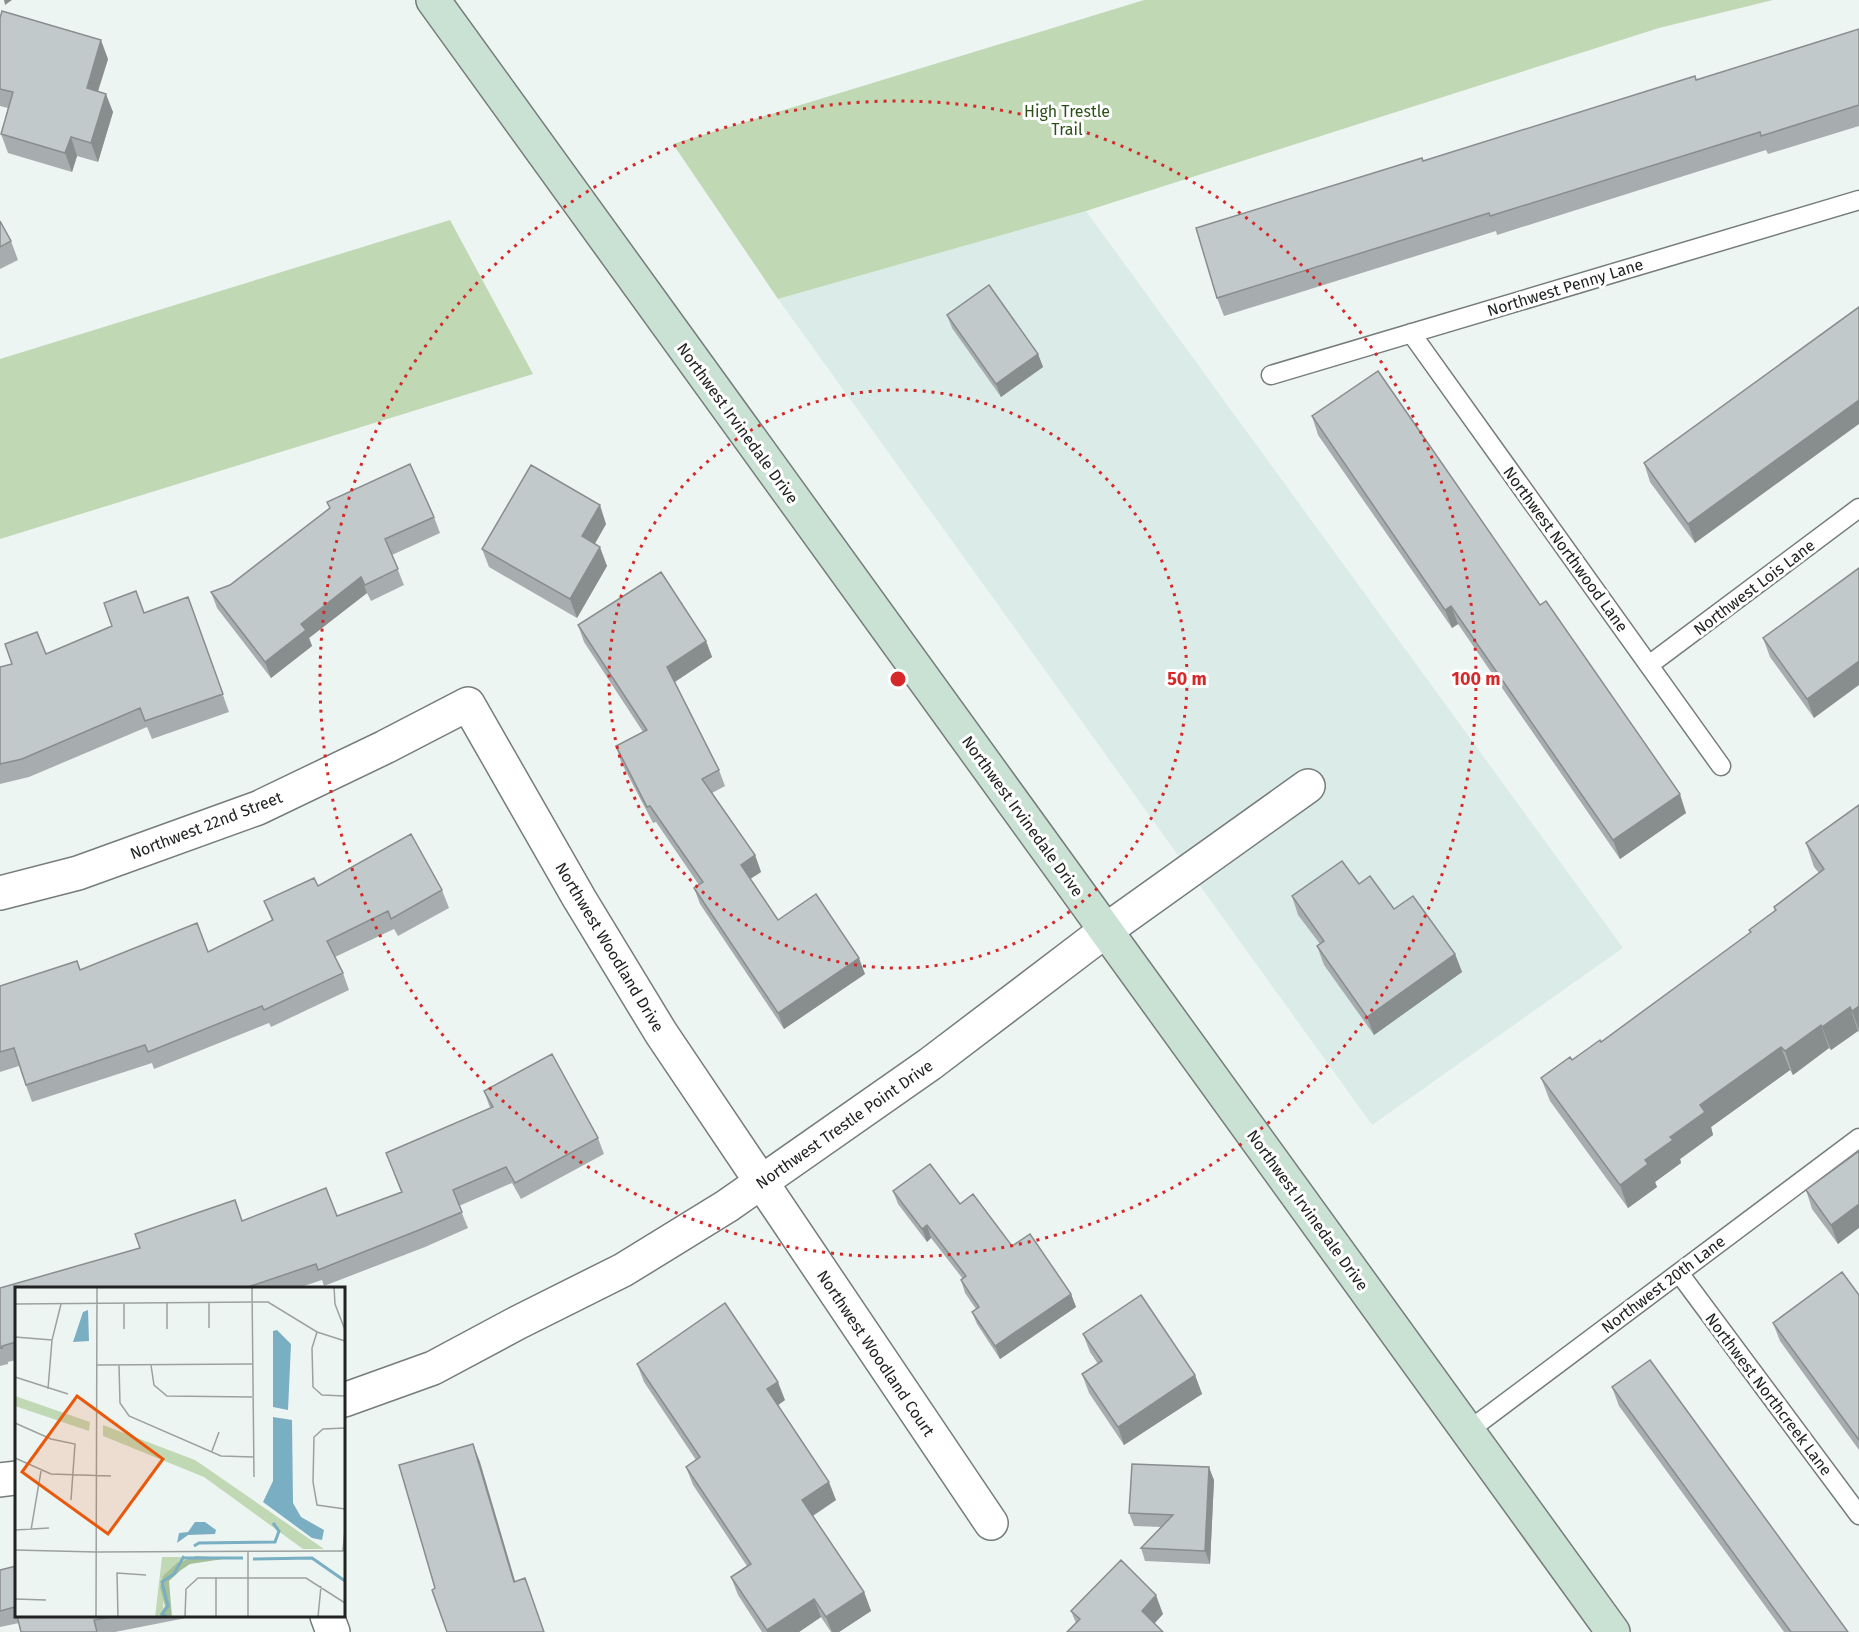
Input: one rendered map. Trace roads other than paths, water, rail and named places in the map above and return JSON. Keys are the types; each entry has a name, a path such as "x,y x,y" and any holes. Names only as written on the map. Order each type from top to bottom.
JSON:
{"main road":[{"name":"Northwest Irvinedale Drive","path":"433,0 1613,1632"}],"street":[{"name":"Northwest 22nd Street","path":"0,893 78,873 258,808 386,747 468,704"},
{"name":"Northwest Woodland Drive","path":"468,704 579,898 661,1033 761,1183"},
{"name":"Northwest Trestle Point Drive","path":"345,1400 433,1368 623,1270 727,1206 939,1058 1105,931 1308,786"},
{"name":"Northwest Woodland Court","path":"761,1183 991,1523"},
{"path":"0,1480 15,1478"},
{"path":"327,1617 333,1632"}],"lane":[{"name":"Northwest Penny Lane","path":"1271,375 1859,200"},
{"name":"Northwest Northwood Lane","path":"1411,333 1721,766"},
{"name":"Northwest Lois Lane","path":"1649,665 1859,508"},
{"name":"Northwest 20th Lane","path":"1468,1431 1859,1138"},
{"name":"Northwest Northcreek Lane","path":"1679,1273 1859,1515"}],"park label":[{"name":"High Trestle Trail","path":"1067,120"}]}
